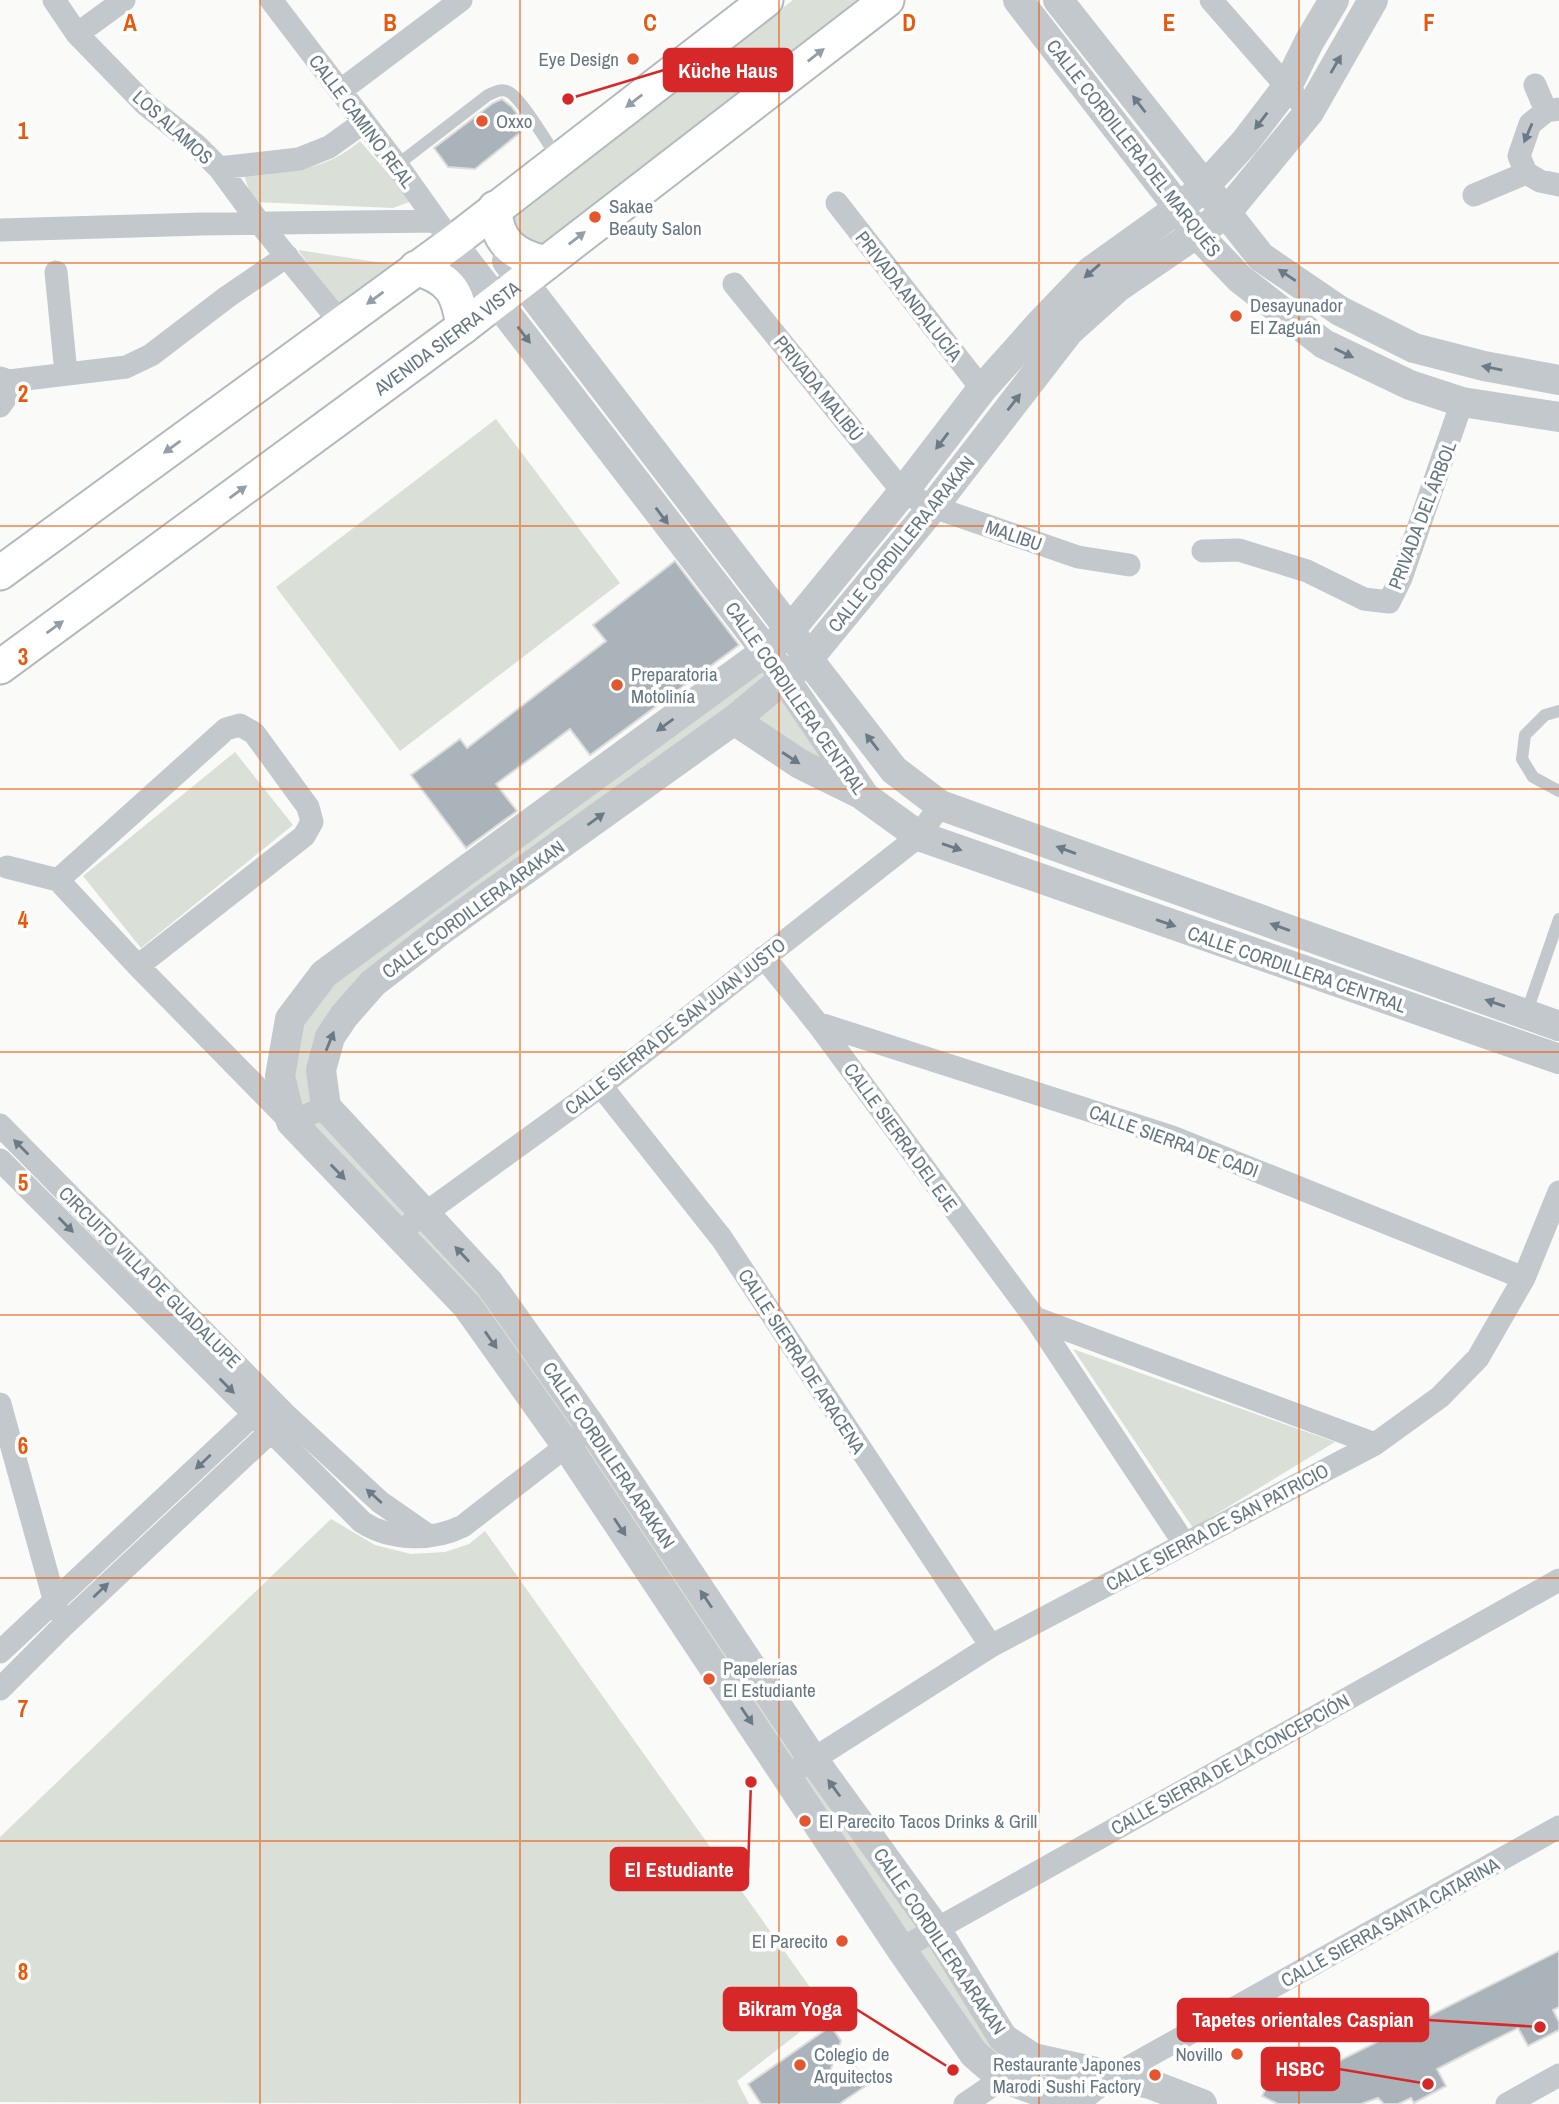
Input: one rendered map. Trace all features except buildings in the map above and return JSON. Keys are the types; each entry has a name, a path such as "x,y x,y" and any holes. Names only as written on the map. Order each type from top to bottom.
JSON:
{"main road":[{"path":"0,573 416,268 465,223 559,159 766,0"},
{"name":"AVENIDA SIERRA VISTA","path":"0,667 463,327 887,0"},
{"path":"465,223 495,223 501,237 528,259 522,281"},
{"path":"416,268 447,282 456,294 463,327"}],"street":[{"name":"LOS ALAMOS","path":"54,0 77,34 146,105 195,144 219,168 299,159 329,147 363,122"},
{"path":"77,34 124,0"},
{"name":"CALLE CAMINO REAL","path":"271,0 397,164 465,223"},
{"path":"340,91 461,0"},
{"name":"CALLE CORDILLERA DEL MARQUÉS","path":"1018,0 1196,233 1240,279 1324,344 1410,385 1462,402 1559,417"},
{"name":"CALLE CORDILLERA DEL MARQUÉS","path":"1058,0 1261,257 1340,311 1414,348 1484,366 1559,380"},
{"path":"1211,0 1309,112"},
{"name":"CALLE CORDILLERA ARAKAN","path":"1076,2104 1061,2101 1002,2078 974,2054 901,1949 566,1445 467,1306 291,1122 280,1076 290,1019 324,974 766,651 790,630 903,492 982,389 1091,271 1179,208 1204,187 1245,142 1287,87 1309,41 1334,0"},
{"name":"CALLE CORDILLERA ARAKAN","path":"1202,2104 1150,2084 1032,2058 1003,2038 936,1929 812,1758 592,1427 489,1283 326,1107 321,1070 330,1037 344,1016 373,983 444,928 734,720 808,659 933,507 1069,331 1118,287 1225,214 1309,112 1373,0"},
{"path":"1535,85 1553,110 1530,124 1519,156 1526,173 1540,181 1559,185"},
{"path":"219,168 261,225 341,323"},
{"path":"1474,195 1526,173"},
{"name":"PRIVADA ANDALUCÍA","path":"837,203 982,389"},
{"path":"0,230 465,223"},
{"name":"CALLE CORDILLERA CENTRAL","path":"465,223 522,281 894,770 940,805 1559,1026"},
{"path":"0,405 9,393 5,379 126,367 151,355 286,256"},
{"path":"56,272 66,373"},
{"name":"CALLE CORDILLERA CENTRAL","path":"522,281 865,797 919,836 1406,1008 1559,1059"},
{"name":"PRIVADA MALIBÚ","path":"734,284 903,492"},
{"name":"PRIVADA DEL ÁRBOL","path":"1203,551 1239,550 1307,571 1364,599 1389,602 1405,566 1462,402"},
{"name":"MALIBU","path":"903,492 933,507 1078,557 1129,565"},
{"path":"734,720 800,764 865,797"},
{"path":"58,880 226,729 240,725 254,733 308,807 312,822 304,836 138,966"},
{"name":"CALLE SIERRA DE SAN JUAN JUSTO","path":"398,1233 601,1086 919,836 940,805"},
{"path":"7,867 58,880 291,1122 326,1107"},
{"name":"CALLE SIERRA DEL EJE","path":"764,957 817,1023 1035,1318 1184,1543"},
{"path":"1406,1008 1418,976"},
{"name":"CALLE SIERRA DE CADI","path":"817,1023 1172,1137 1524,1278"},
{"name":"CALLE SIERRA DE ARACENA","path":"601,1086 722,1238 991,1646"},
{"name":"CIRCUITO VILLA DE GUADALUPE","path":"0,1125 280,1423 362,1522 389,1534 447,1534 463,1526 592,1427"},
{"name":"CIRCUITO VILLA DE GUADALUPE","path":"0,1160 263,1406"},
{"name":"CALLE SIERRA DE SAN PATRICIO","path":"787,1777 812,1758 991,1646 1375,1444 1440,1398 1478,1358 1524,1278 1559,1192"},
{"path":"1035,1318 1375,1444"},
{"path":"0,1404 62,1627"},
{"path":"0,1651 263,1406"},
{"path":"0,1689 62,1627 280,1423"},
{"name":"CALLE SIERRA DE LA CONCEPCIÓN","path":"901,1949 1559,1580"},
{"name":"CALLE SIERRA SANTA CATARINA","path":"1076,2104 1111,2077 1559,1827"},
{"path":"965,2104 1032,2058"},
{"path":"1507,2104 1559,2075"}],"lane":[{"path":"397,164 488,95 499,90 508,91 519,100 559,159"},
{"path":"1559,711 1545,715 1525,735 1522,759 1533,777 1559,791"},
{"path":"1526,1014 1559,919"}],"shaded area":[{"path":"793,0 859,0 536,252 501,225"},
{"path":"360,141 412,201 393,208 253,202 244,175 319,165"},
{"path":"298,250 396,265 337,305"},
{"path":"496,419 620,583 400,751 276,587"},
{"path":"765,662 777,679 376,975 318,1078 492,1293 1007,2048 989,2061 567,1441 293,1120 293,1019 327,974"},
{"path":"785,679 865,797 734,720"},
{"path":"235,752 293,825 141,948 83,876"},
{"path":"1073,1349 1335,1442 1193,1528"},
{"path":"331,1519 375,1545 411,1554 445,1552 469,1544 485,1531 827,2011 737,2081 749,2104 0,2102 0,1837"}],"place":[{"name":"Eye Design","path":"633,59"},
{"name":"Küche Haus","path":"568,99"},
{"name":"Oxxo","path":"482,121"},
{"name":"Sakae Beauty Salon","path":"595,217"},
{"name":"Desayunador El Zaguán","path":"1236,316"},
{"name":"Preparatoria Motolinía","path":"617,685"},
{"name":"Papelerías El Estudiante","path":"709,1679"},
{"name":"El Estudiante","path":"751,1782"},
{"name":"El Parecito Tacos Drinks & Grill","path":"805,1821"},
{"name":"El Parecito","path":"842,1941"},
{"name":"Tapetes orientales Caspian","path":"1540,2027"},
{"name":"Novillo","path":"1237,2054"},
{"name":"Colegio de Arquitectos","path":"800,2065"},
{"name":"Bikram Yoga","path":"953,2070"},
{"name":"Restaurante Japones Marodi Sushi Factory","path":"1155,2075"},
{"name":"HSBC","path":"1428,2084"}]}
